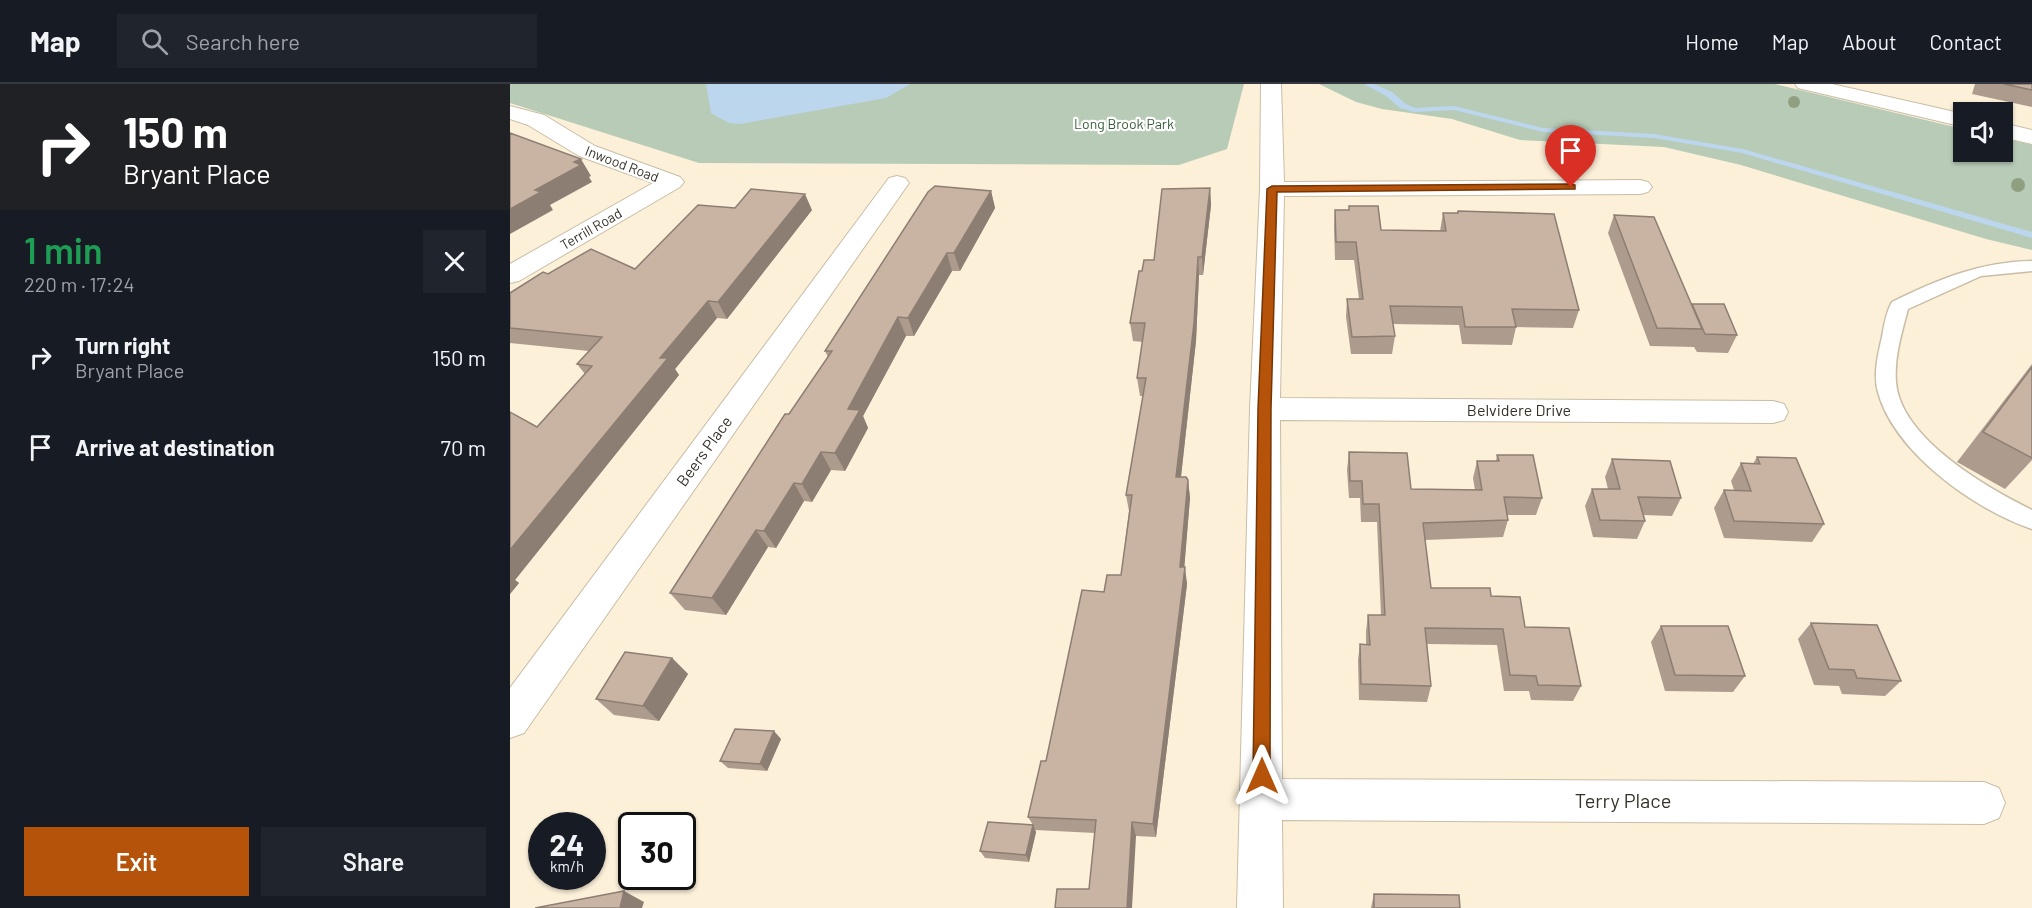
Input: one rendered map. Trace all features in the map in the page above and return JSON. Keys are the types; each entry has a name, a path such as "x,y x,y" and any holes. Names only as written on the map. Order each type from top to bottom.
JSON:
{"street":[{"path":"1260,908 1265,409 1272,189 1271,84"},
{"path":"1805,84 1953,118"},
{"name":"Inwood Road","path":"510,112 536,120 587,151 672,182"},
{"path":"2013,133 2032,137"},
{"name":"Terrill Road","path":"510,275 672,182"},
{"name":"Beers Place","path":"510,720 897,183"},
{"path":"1272,189 1640,187"},
{"name":"Belvidere Drive","path":"1265,409 1773,412"},
{"name":"Terry Place","path":"1261,799 1984,803"}],"lane":[{"path":"2032,266 1995,267 1967,273 1899,306 1887,362 1886,386 1901,418 1939,463 2013,511 2032,520"}],"green space":[{"name":"Long Brook Park","path":"510,84 1244,84 1227,149 1179,165 699,163 510,103"},
{"path":"1319,84 1775,84 1953,127 1953,162 2013,162 2013,140 2032,145 2032,250 1986,239 1741,165 1664,147 1520,140 1452,119 1382,109 1356,102"}],"water":[{"path":"706,84 910,84 886,98 740,124 729,123 711,113"}],"building":[{"path":"2004,84 2032,84 2032,90"},
{"path":"510,133 581,159 574,162 581,165 535,190 541,192 510,209"},
{"path":"935,186 991,191 954,253 947,253 908,318 898,317 848,409 860,410 835,453 821,452 802,484 794,483 764,531 756,530 712,598 670,593 785,414 789,414 832,351 825,351 928,192"},
{"path":"1210,188 1202,257 1198,257 1194,323 1176,477 1186,477 1188,480 1180,567 1185,567 1153,824 1132,822 1127,908 1055,908 1057,889 1089,889 1096,820 1028,817 1041,761 1046,761 1082,590 1104,592 1107,575 1121,575 1132,495 1126,495 1146,378 1137,378 1145,323 1130,323 1139,271 1142,271 1144,260 1154,260 1162,189"},
{"path":"751,189 805,194 718,302 708,301 660,358 668,358 510,550 510,412 537,427 592,366 577,364 602,337 510,328 510,293 543,272 548,274 591,249 635,269 698,205 735,208"},
{"path":"1349,206 1378,206 1381,230 1446,231 1443,213 1458,213 1458,211 1554,214 1579,310 1512,309 1516,327 1465,327 1462,307 1390,306 1395,336 1352,337 1347,299 1363,299 1356,242 1336,242 1335,210 1349,210"},
{"path":"1614,215 1654,217 1702,329 1657,328"},
{"path":"1692,304 1724,304 1737,335 1705,334"},
{"path":"2032,367 2032,458 1983,432"},
{"path":"1349,452 1407,453 1411,489 1482,490 1477,461 1499,461 1497,455 1533,455 1542,498 1504,497 1508,520 1423,523 1431,588 1490,588 1491,596 1520,597 1525,627 1569,628 1581,686 1538,685 1536,676 1510,675 1503,629 1425,628 1431,686 1361,684 1360,644 1370,645 1368,615 1385,615 1379,504 1363,504 1362,481 1350,481"},
{"path":"1757,457 1796,458 1824,524 1734,521 1724,490 1751,491 1741,463 1760,464"},
{"path":"1612,459 1670,461 1681,498 1638,497 1645,521 1600,520 1592,489 1620,489"},
{"path":"1811,623 1877,625 1901,681 1857,678 1854,670 1829,669"},
{"path":"1661,626 1728,626 1745,676 1675,675"},
{"path":"625,652 672,658 643,706 596,699"},
{"path":"735,729 774,731 760,764 720,761"},
{"path":"988,822 1033,825 1026,855 980,851"},
{"path":"624,891 620,908 535,908"},
{"path":"1374,894 1459,895 1460,908 1374,908"}],"waterway":[{"path":"1368,84 1389,94 1403,106 1414,110 1454,108 1543,130 1654,136 1743,151 2032,235"}],"route":[{"path":"1262,776 1265,409 1272,189 1571,187"}]}
